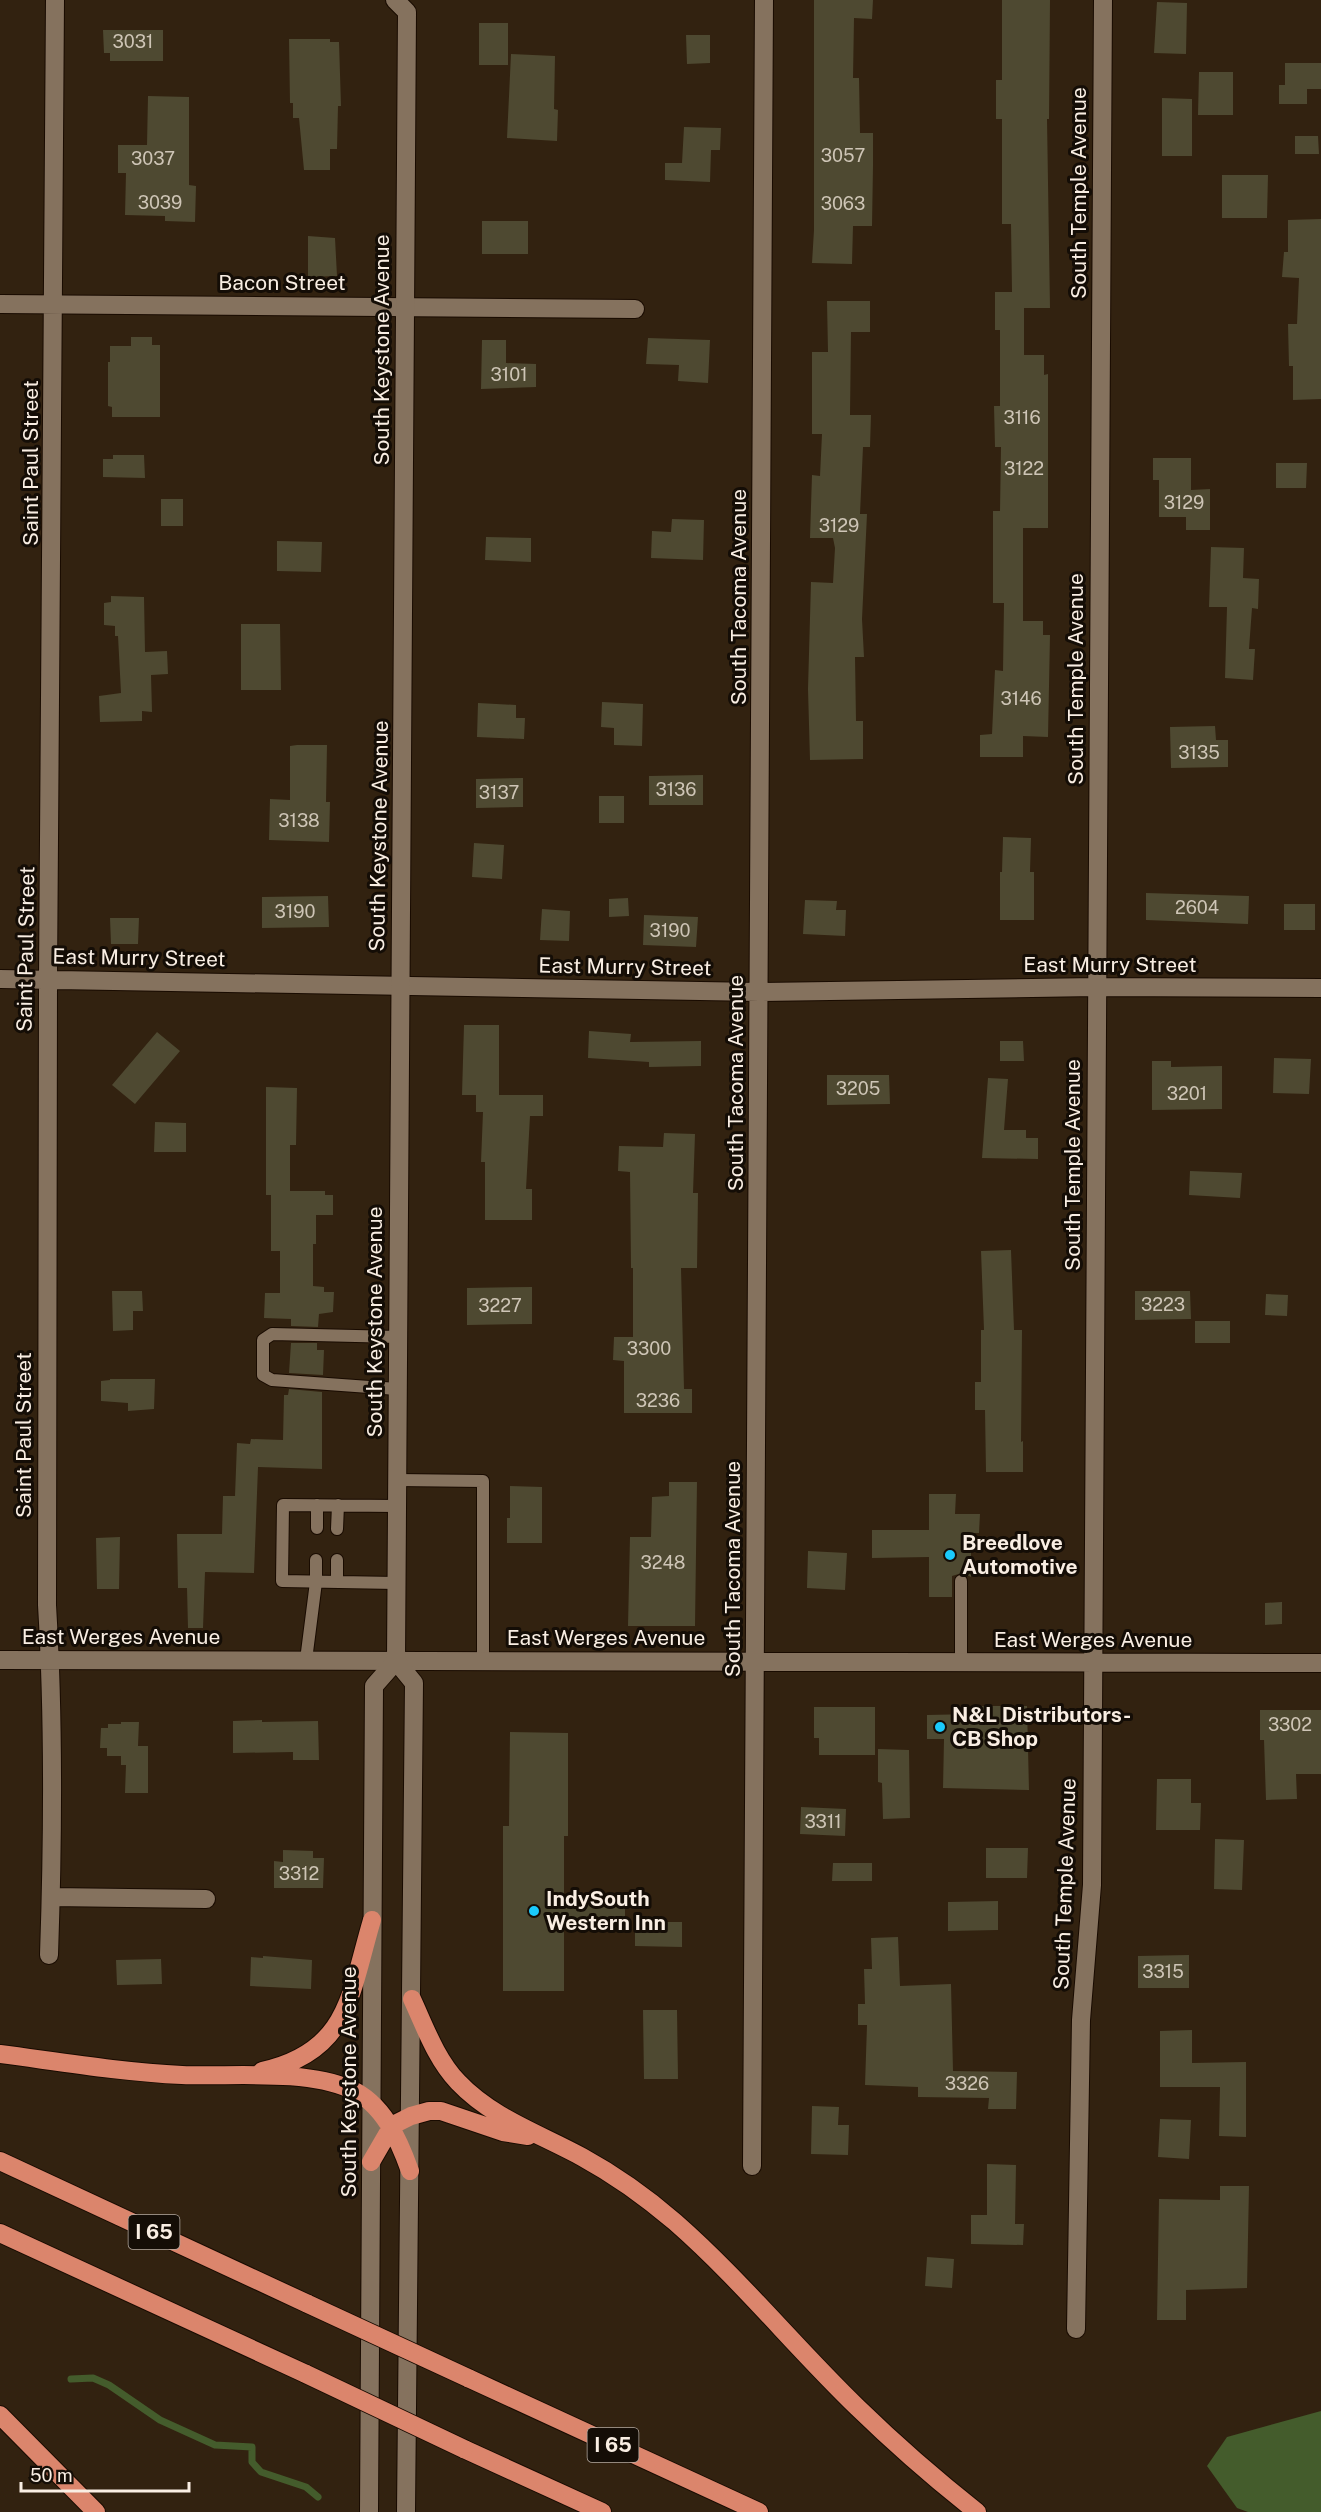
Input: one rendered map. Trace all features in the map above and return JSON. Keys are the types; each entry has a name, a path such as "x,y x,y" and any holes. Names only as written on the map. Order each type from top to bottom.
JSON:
{"highway":[{"path":"240,2075 280,2067 298,2060 312,2052 335,2029 352,1986 372,1920"},
{"path":"412,1999 435,2048 458,2082 505,2118 608,2172 666,2214 703,2249 857,2408 941,2484 977,2512"},
{"path":"0,2054 116,2070 180,2075 240,2075 310,2079 350,2088 364,2097 392,2128 399,2140 410,2171"},
{"path":"371,2162 392,2128 411,2116 441,2111 503,2132 545,2139"},
{"name":"I 65","path":"0,2161 759,2512"},
{"path":"0,2233 602,2512"},
{"path":"0,2415 96,2512"}],"street":[{"name":"Saint Paul Street","path":"49,1955 51,1898 50,1660 47,1605 48,979 55,303 55,0"},
{"name":"South Tacoma Avenue","path":"752,2166 764,0"},
{"name":"South Temple Avenue","path":"1076,2329 1081,2020 1092,1885 1103,0"},
{"name":"South Keystone Avenue","path":"369,2512 374,1686 396,1661 407,4"},
{"name":"Bacon Street","path":"0,304 635,309"},
{"name":"East Murry Street","path":"0,979 759,992 1096,987 1321,988"},
{"name":"East Werges Avenue","path":"0,1660 1321,1663"},
{"path":"396,1661 414,1683 406,2512"},
{"path":"51,1898 206,1899"}],"lane":[{"path":"398,1336 272,1334 263,1340 262,1346 263,1375 272,1380 398,1389"},
{"path":"397,1480 483,1480 483,1661"},
{"path":"396,1583 282,1581 283,1505 397,1506"},
{"path":"317,1505 317,1528"},
{"path":"337,1529 338,1505"},
{"path":"306,1660 316,1582 316,1560"},
{"path":"336,1582 337,1560"},
{"path":"961,1581 961,1662"}],"shaded area":[{"path":"1321,2411 1321,2512 1248,2512 1237,2508 1207,2466 1227,2437"}],"building":[{"path":"814,0 873,0 872,19 854,18 853,78 859,78 860,133 873,133 873,166 872,226 853,226 852,264 812,263"},
{"path":"1002,0 1050,0 1049,119 1047,119 1050,308 1024,308 1024,355 1044,355 1044,375 1048,374 1048,528 1023,528 1023,621 1043,621 1043,635 1050,635 1048,737 1023,736 1023,757 980,757 980,735 992,734 995,670 1003,671 1004,603 993,603 993,511 1000,511 1001,447 995,447 994,406 1000,406 1000,330 995,330 995,292 1012,292 1011,224 1002,224 1002,119 996,119 996,80 1002,80"},
{"path":"1157,2 1187,3 1186,54 1154,53"},
{"path":"479,23 508,23 508,65 479,65"},
{"path":"103,30 163,30 163,61 110,61 110,53 104,53"},
{"path":"686,35 710,35 710,63 687,64"},
{"path":"289,39 330,39 330,42 339,42 341,106 338,106 337,149 330,149 330,170 304,170 299,118 293,118 293,103 290,103"},
{"path":"511,54 555,56 554,109 558,110 557,141 507,138"},
{"path":"1285,63 1321,63 1321,89 1307,89 1307,104 1279,104 1279,85 1285,85"},
{"path":"1199,72 1233,72 1233,115 1198,115"},
{"path":"148,96 189,97 189,185 196,186 195,222 165,221 165,216 125,215 126,173 118,173 118,145 147,145"},
{"path":"1162,98 1192,99 1192,156 1162,156"},
{"path":"684,127 721,128 720,150 711,150 710,182 665,180 665,163 682,163"},
{"path":"1295,136 1318,136 1319,154 1295,154"},
{"path":"1222,175 1268,175 1267,218 1222,218"},
{"path":"1321,219 1321,399 1293,400 1293,366 1289,366 1288,324 1297,324 1299,278 1282,277 1284,252 1288,252 1288,220"},
{"path":"482,221 528,221 528,254 482,254"},
{"path":"308,236 335,238 337,276 308,277"},
{"path":"827,301 870,301 870,332 851,332 850,415 871,415 870,447 863,447 860,514 867,514 862,619 864,657 855,657 856,721 863,721 863,759 810,760 808,689 811,582 833,583 835,548 833,538 810,538 812,475 820,476 822,434 812,434 812,352 828,352"},
{"path":"131,337 152,337 152,345 160,345 160,417 112,417 112,407 108,406 110,346 131,346"},
{"path":"648,338 710,340 708,383 678,381 679,365 646,364"},
{"path":"482,340 506,340 506,363 536,364 536,387 481,389"},
{"path":"113,455 144,455 145,478 103,477 103,459 113,459"},
{"path":"1153,458 1191,458 1191,490 1210,489 1210,530 1186,530 1186,517 1159,517 1159,480 1153,480"},
{"path":"1276,463 1307,463 1306,488 1276,488"},
{"path":"161,499 183,499 183,526 161,526"},
{"path":"672,519 704,520 703,560 651,558 652,531 671,532"},
{"path":"486,537 531,538 531,562 485,560"},
{"path":"277,541 322,542 321,572 277,571"},
{"path":"1211,547 1244,548 1243,578 1259,579 1258,609 1252,608 1249,649 1255,649 1253,680 1225,678 1227,607 1209,607"},
{"path":"111,596 144,597 145,652 167,651 168,674 151,675 152,712 142,711 142,721 100,722 99,696 121,693 118,636 115,636 115,626 104,625 104,603 111,602"},
{"path":"241,624 280,624 281,690 241,690"},
{"path":"602,702 643,704 642,746 614,745 614,728 601,727"},
{"path":"478,703 516,705 516,718 525,718 524,739 477,737"},
{"path":"1215,726 1216,740 1228,740 1228,767 1171,768 1170,727"},
{"path":"327,745 326,802 330,802 329,842 269,840 270,799 290,800 290,746"},
{"path":"703,775 703,805 649,805 649,776"},
{"path":"523,778 523,807 476,808 476,779"},
{"path":"599,796 624,796 624,823 599,823"},
{"path":"1003,837 1031,838 1030,872 1034,872 1034,920 1000,920"},
{"path":"474,843 504,845 502,879 472,877"},
{"path":"1146,893 1249,896 1248,924 1146,920"},
{"path":"328,896 329,927 262,928 262,897"},
{"path":"628,898 629,916 609,917 609,899"},
{"path":"805,900 837,901 836,910 846,910 845,936 803,934"},
{"path":"1284,904 1315,904 1315,930 1284,930"},
{"path":"542,909 570,911 569,941 540,940"},
{"path":"644,915 698,917 696,947 643,945"},
{"path":"110,918 139,918 138,944 111,944"},
{"path":"464,1025 499,1025 499,1095 543,1095 543,1116 530,1116 526,1189 532,1189 532,1220 485,1220 485,1162 481,1162 483,1112 476,1112 476,1095 462,1095"},
{"path":"589,1031 631,1034 630,1042 701,1041 701,1066 649,1067 649,1062 588,1058"},
{"path":"157,1032 180,1051 135,1104 112,1085"},
{"path":"1000,1041 1023,1041 1024,1061 1000,1061"},
{"path":"1274,1058 1311,1059 1309,1094 1273,1093"},
{"path":"1152,1061 1171,1061 1171,1067 1222,1066 1222,1109 1152,1110"},
{"path":"827,1075 889,1075 890,1104 827,1105"},
{"path":"988,1078 1008,1079 1004,1130 1026,1130 1026,1138 1038,1138 1038,1159 982,1158"},
{"path":"266,1087 297,1088 296,1145 290,1145 290,1191 325,1191 325,1195 333,1195 333,1215 316,1215 313,1286 324,1287 324,1292 334,1292 333,1312 319,1314 318,1327 291,1326 291,1319 264,1318 265,1293 280,1293 280,1251 271,1251 271,1195 266,1195"},
{"path":"155,1122 186,1123 186,1152 154,1152"},
{"path":"664,1133 695,1134 693,1193 698,1193 697,1268 681,1268 684,1389 692,1389 692,1413 624,1413 624,1361 613,1360 614,1337 633,1337 633,1268 631,1268 630,1172 618,1171 619,1146 663,1147"},
{"path":"1190,1171 1242,1173 1240,1198 1189,1195"},
{"path":"1011,1250 1014,1330 1022,1330 1023,1472 986,1472 985,1410 975,1410 975,1382 981,1382 981,1330 984,1330 981,1251"},
{"path":"532,1287 532,1324 467,1325 467,1288"},
{"path":"112,1291 142,1291 143,1311 133,1311 133,1330 113,1331"},
{"path":"1135,1291 1190,1291 1191,1319 1135,1320"},
{"path":"1266,1294 1288,1295 1287,1316 1265,1315"},
{"path":"1195,1321 1230,1321 1230,1343 1195,1343"},
{"path":"291,1343 317,1343 317,1350 324,1350 323,1375 289,1373"},
{"path":"155,1379 154,1409 128,1411 128,1403 101,1401 101,1381"},
{"path":"289,1389 322,1392 322,1469 258,1467 254,1573 205,1572 203,1628 188,1628 187,1588 178,1588 177,1534 222,1534 223,1496 235,1496 237,1443 250,1444 251,1439 283,1440 284,1395 288,1395"},
{"path":"669,1482 697,1482 695,1626 628,1626 630,1537 651,1537 652,1497 669,1496"},
{"path":"510,1486 542,1487 542,1543 507,1543"},
{"name":"Breedlove Automotive","path":"929,1494 956,1494 955,1514 980,1514 979,1533 971,1533 971,1577 962,1573 952,1576 952,1597 929,1597 929,1557 872,1558 872,1530 929,1530"},
{"path":"120,1537 119,1589 97,1589 96,1538"},
{"path":"808,1551 847,1553 845,1590 807,1588"},
{"path":"1282,1602 1282,1624 1265,1625 1265,1603"},
{"path":"973,1706 1027,1706 1029,1790 943,1788 944,1739 927,1739 927,1715 973,1714"},
{"path":"814,1707 875,1707 875,1755 819,1755 819,1738 814,1738"},
{"path":"1260,1710 1321,1710 1321,1774 1296,1774 1297,1799 1266,1800 1264,1740 1260,1740"},
{"path":"262,1720 262,1722 318,1721 319,1760 293,1760 293,1752 233,1753 233,1721"},
{"path":"121,1722 139,1722 138,1746 148,1746 148,1793 125,1793 126,1765 121,1765 121,1756 107,1756 107,1748 100,1748 101,1728 108,1728 108,1724 121,1724"},
{"name":"IndySouth Western Inn","path":"510,1732 568,1733 568,1836 564,1836 564,1899 625,1899 625,1924 564,1924 564,1991 503,1991 503,1826 509,1826"},
{"path":"878,1749 909,1750 910,1818 883,1819 882,1783 878,1782"},
{"path":"1157,1779 1191,1779 1191,1803 1201,1803 1200,1830 1156,1830"},
{"path":"801,1807 846,1809 845,1836 800,1834"},
{"path":"1215,1839 1244,1840 1242,1890 1214,1889"},
{"path":"986,1848 1028,1848 1027,1878 986,1878"},
{"path":"283,1850 313,1851 313,1858 324,1858 323,1888 274,1888 274,1861 283,1862"},
{"path":"833,1863 872,1863 872,1881 832,1881"},
{"path":"998,1901 998,1930 948,1931 948,1902"},
{"path":"635,1922 682,1922 682,1947 635,1946"},
{"path":"898,1937 900,1986 951,1984 953,2071 1017,2072 1016,2109 988,2109 989,2098 918,2097 918,2087 865,2085 867,2025 858,2025 858,2004 865,2004 864,1969 872,1969 871,1938"},
{"path":"1189,1955 1189,1988 1138,1988 1138,1956"},
{"path":"263,1956 312,1960 311,1989 250,1986 251,1957 263,1958"},
{"path":"161,1959 162,1984 117,1985 116,1960"},
{"path":"643,2010 677,2010 678,2079 644,2079"},
{"path":"1192,2030 1192,2063 1246,2062 1246,2137 1219,2136 1220,2087 1160,2087 1160,2031"},
{"path":"812,2106 839,2107 838,2125 849,2125 848,2155 811,2154"},
{"path":"1160,2119 1191,2120 1189,2159 1158,2157"},
{"path":"987,2164 1016,2165 1015,2224 1024,2224 1023,2245 971,2244 971,2215 987,2215"},
{"path":"1220,2186 1249,2186 1247,2288 1186,2290 1186,2320 1157,2320 1159,2199 1220,2200"},
{"path":"927,2257 954,2259 952,2288 925,2286"}],"waterway":[{"path":"71,2379 93,2378 109,2385 160,2420 215,2445 252,2447 252,2462 261,2472 306,2487 318,2497"}],"place":[{"name":"Breedlove Automotive","path":"950,1555"},
{"name":"N&L Distributors- CB Shop","path":"940,1727"},
{"name":"IndySouth Western Inn","path":"534,1911"}]}
